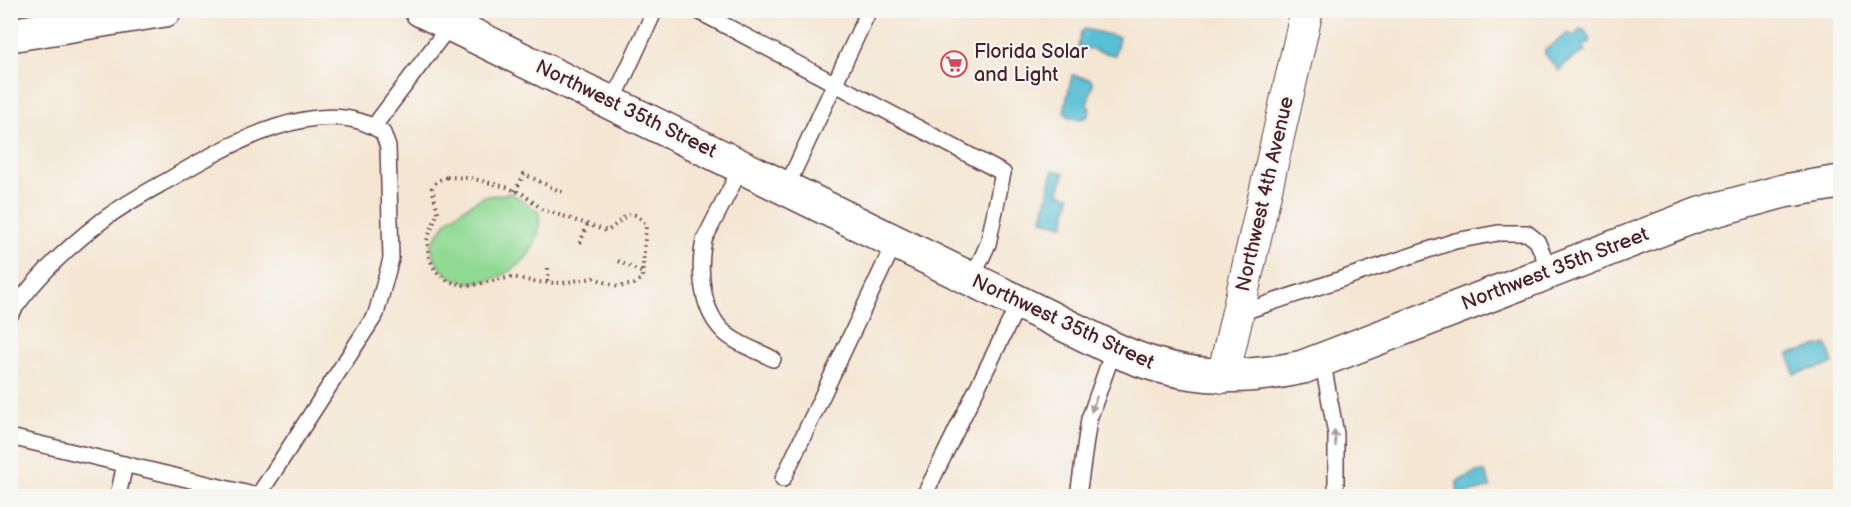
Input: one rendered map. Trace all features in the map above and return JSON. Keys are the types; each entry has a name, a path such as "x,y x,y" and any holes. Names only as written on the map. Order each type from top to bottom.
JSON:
{"street":[{"path":"10,35 165,10"},
{"name":"Northwest 35th Street","path":"421,10 1114,349 1158,367 1223,377 1276,373 1322,359 1700,214 1784,191 1840,182"},
{"name":"Northwest 4th Avenue","path":"1223,377 1307,10"}],"lane":[{"path":"612,103 655,10"},
{"path":"696,10 1003,172 988,244 972,279"},
{"path":"786,188 869,10"},
{"path":"374,126 451,24"},
{"path":"10,315 23,295 104,219 221,149 295,121 357,120 374,126 383,133 388,147 391,259 376,314 258,496 10,437"},
{"path":"742,166 704,240 701,252 704,292 713,319 726,334 773,359"},
{"path":"1238,314 1455,241 1498,233 1527,233 1537,241 1550,270"},
{"path":"783,479 895,242"},
{"path":"924,496 1019,303"},
{"path":"1078,496 1089,419 1114,349"},
{"path":"1322,359 1336,434 1336,496"},
{"path":"118,496 125,464"}],"path":[{"path":"515,191 524,174 566,194"},
{"path":"447,177 470,178 515,191 523,194 542,209 588,223 599,230 607,231 626,215 634,215 642,219 646,226 642,278 626,286 618,287 594,278 548,282 513,277 467,286 448,281 436,272 429,257 427,240 438,212 432,188 437,181 447,177"},
{"path":"580,243 588,223"},
{"path":"618,261 643,273"},
{"path":"548,268 548,282"}],"green space":[{"path":"511,193 539,212 538,236 528,255 512,270 492,279 472,282 453,278 439,265 431,244 447,221 463,209 483,197"}],"water":[{"path":"1085,29 1119,37 1115,55 1078,47 1081,32"},
{"path":"1580,29 1584,30 1590,38 1590,42 1583,45 1586,51 1567,62 1559,71 1545,54 1545,50 1568,33 1575,36"},
{"path":"1072,75 1090,79 1093,83 1087,105 1090,109 1088,116 1081,119 1072,118 1064,112"},
{"path":"1053,170 1064,173 1059,193 1070,196 1064,225 1042,220"},
{"path":"1827,344 1833,364 1794,374 1789,354"},
{"path":"1476,472 1485,472 1491,487 1458,496 1457,482"}],"place":[{"name":"Florida Solar and Light","path":"954,64"}]}
